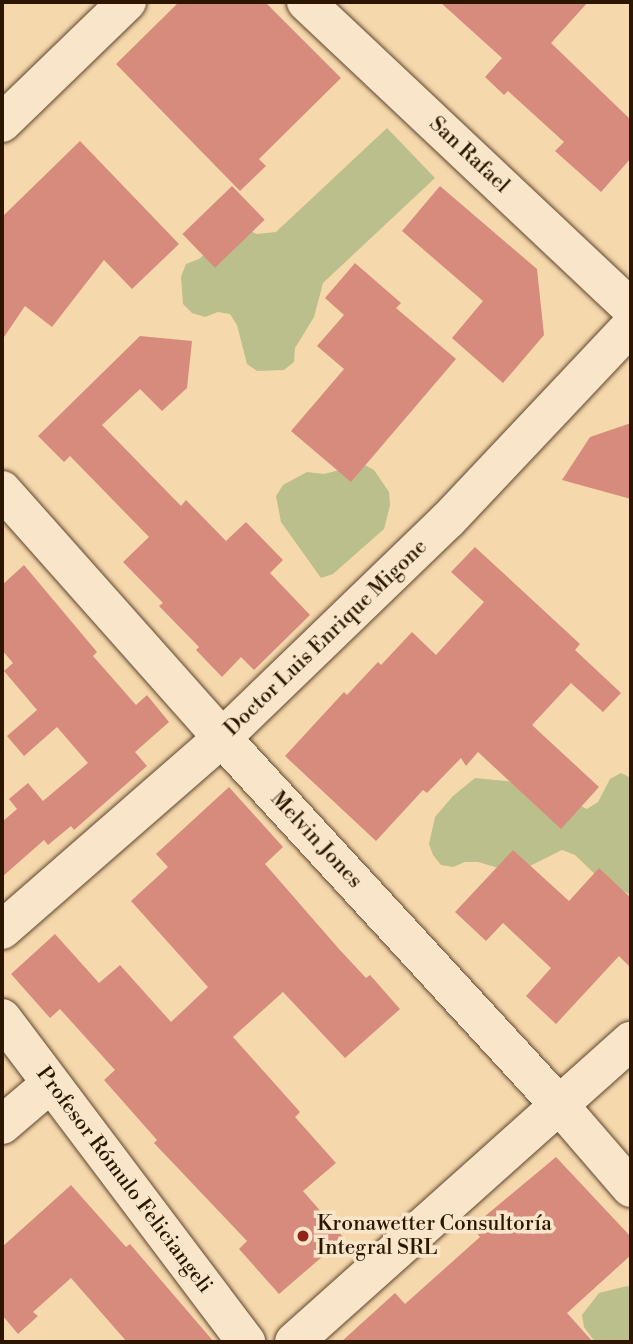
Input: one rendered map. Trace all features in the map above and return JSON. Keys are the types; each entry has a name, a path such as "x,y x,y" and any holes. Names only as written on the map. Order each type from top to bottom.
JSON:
{"street":[{"path":"2,123 127,2"},
{"name":"San Rafael","path":"306,2 631,308"},
{"name":"Doctor Luis Enrique Migone","path":"2,930 222,738 449,520 631,326"},
{"name":"Melvin Jones","path":"2,490 222,738 561,1107 631,1188"},
{"name":"Profesor Rómulo Feliciangeli","path":"2,1018 246,1342"},
{"path":"294,1342 561,1107 631,1041"},
{"path":"2,1125 50,1084"}],"green space":[{"path":"387,128 435,178 323,283 314,317 295,348 294,362 284,370 257,371 247,364 237,325 230,314 218,312 205,317 192,313 183,304 181,277 186,264 199,259 232,231 245,229 257,234 276,232"},
{"path":"363,464 374,470 389,492 390,505 384,529 333,574 321,578 281,522 276,496 283,485 307,472 324,474"},
{"path":"621,773 631,778 631,895 599,878 575,855 562,850 516,873 478,862 465,862 453,867 441,865 433,855 429,844 435,817 453,796 475,778 536,784 587,809 598,802 610,779"},
{"path":"631,1287 631,1342 595,1342 584,1327 582,1315 599,1293"}],"building":[{"path":"179,2 265,2 341,78 259,159 266,166 240,191 116,64"},
{"path":"440,2 588,2 551,43 631,120 631,158 601,192 555,151 564,142 508,91 504,95 485,77 502,58"},
{"path":"80,141 179,244 132,289 104,260 52,327 25,306 2,340 2,217"},
{"path":"232,186 265,220 215,268 182,234"},
{"path":"440,186 537,269 544,335 503,383 452,338 483,301 402,231"},
{"path":"355,263 401,303 396,308 456,359 351,482 291,431 344,369 317,346 344,315 325,298"},
{"path":"140,336 192,341 187,388 162,411 140,389 102,425 181,506 186,500 226,541 246,522 283,560 270,573 310,615 254,670 241,657 222,677 196,650 199,647 159,606 163,603 123,562 149,537 70,456 64,462 38,436"},
{"path":"631,423 631,499 562,480 590,437"},
{"path":"475,547 580,644 575,650 621,693 603,712 571,683 532,725 599,787 561,829 478,752 466,766 461,758 427,793 423,790 376,841 285,756 344,692 347,695 378,662 381,665 412,632 436,655 484,602 451,572"},
{"path":"24,565 97,652 93,656 136,705 147,695 169,722 135,752 147,766 74,830 71,826 48,845 44,840 2,877 2,822 17,809 9,799 28,783 43,801 88,763 57,727 24,756 7,736 37,710 4,671 13,663 2,650 2,585"},
{"path":"229,787 283,847 265,864 366,978 370,975 400,1009 345,1058 283,992 233,1037 300,1112 295,1117 336,1163 303,1191 344,1238 279,1294 239,1249 247,1241 154,1143 157,1140 104,1080 115,1070 60,1009 50,1018 11,974 55,934 99,983 120,965 171,1022 208,987 131,901 168,867 156,854"},
{"path":"513,850 569,901 599,868 631,898 631,968 619,956 556,1024 526,996 551,968 503,923 486,941 455,912"},
{"path":"556,1157 631,1237 631,1255 567,1313 593,1342 341,1342 395,1293 405,1304 480,1237 472,1227"},
{"path":"71,1185 126,1247 130,1244 214,1342 127,1342 71,1278 33,1312 38,1316 18,1334 2,1315 2,1247"}],"place":[{"name":"Kronawetter Consultoría Integral SRL","path":"303,1236"}]}
